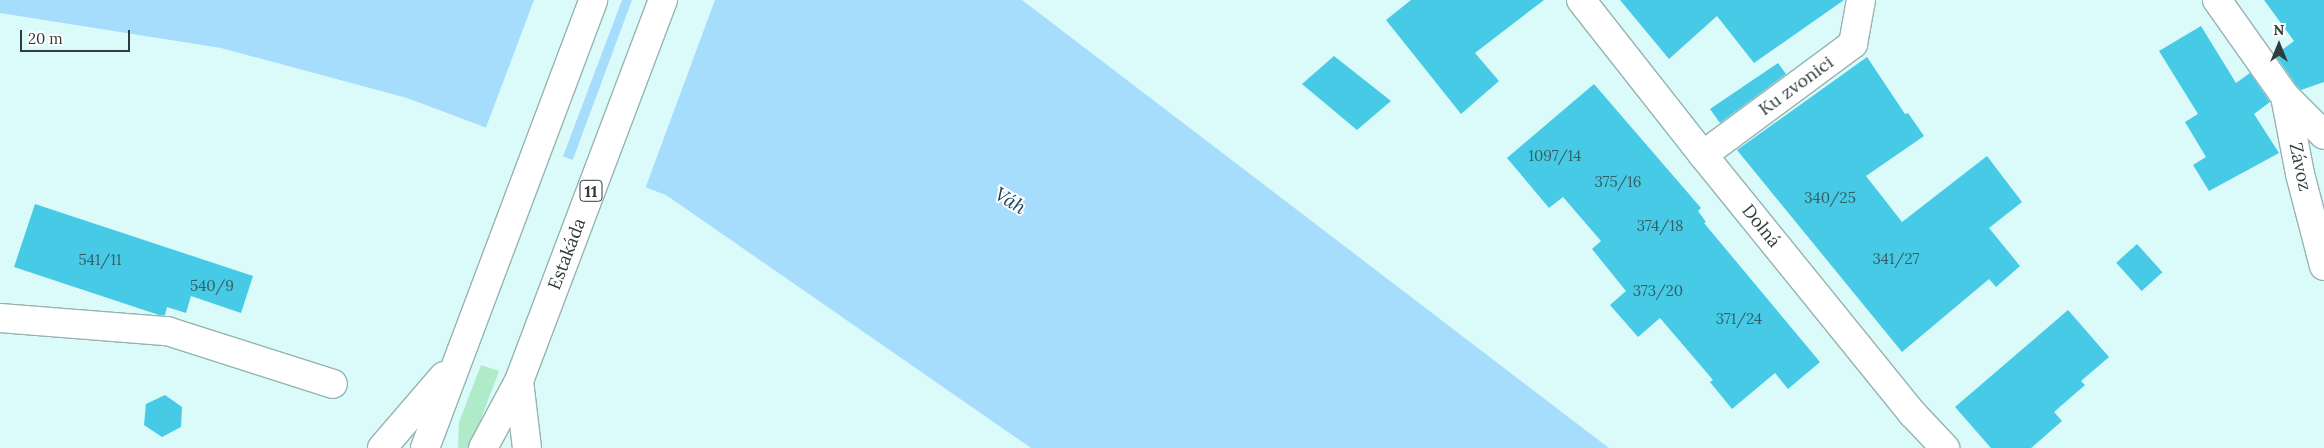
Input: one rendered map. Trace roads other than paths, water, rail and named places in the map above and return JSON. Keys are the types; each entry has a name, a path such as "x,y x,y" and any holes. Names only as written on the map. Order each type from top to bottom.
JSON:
{"main road":[{"path":"425,448 593,0"},
{"name":"Estakáda","path":"483,448 519,381 663,0"},
{"name":"Dolná","path":"1582,0 1703,155 1913,414 1945,448"},
{"name":"Ku zvonici","path":"1703,155 1853,44 1860,0"},
{"path":"2217,0 2286,96 2324,135"},
{"name":"Závoz","path":"2286,96 2300,174 2324,266"},
{"path":"0,318 167,331 332,384"},
{"path":"382,448 400,431 459,357"},
{"path":"519,381 527,448"}],"water":[{"name":"Váh","path":"0,0 1022,0 1609,448 1031,448 666,195 407,98 221,48 0,13"}]}
